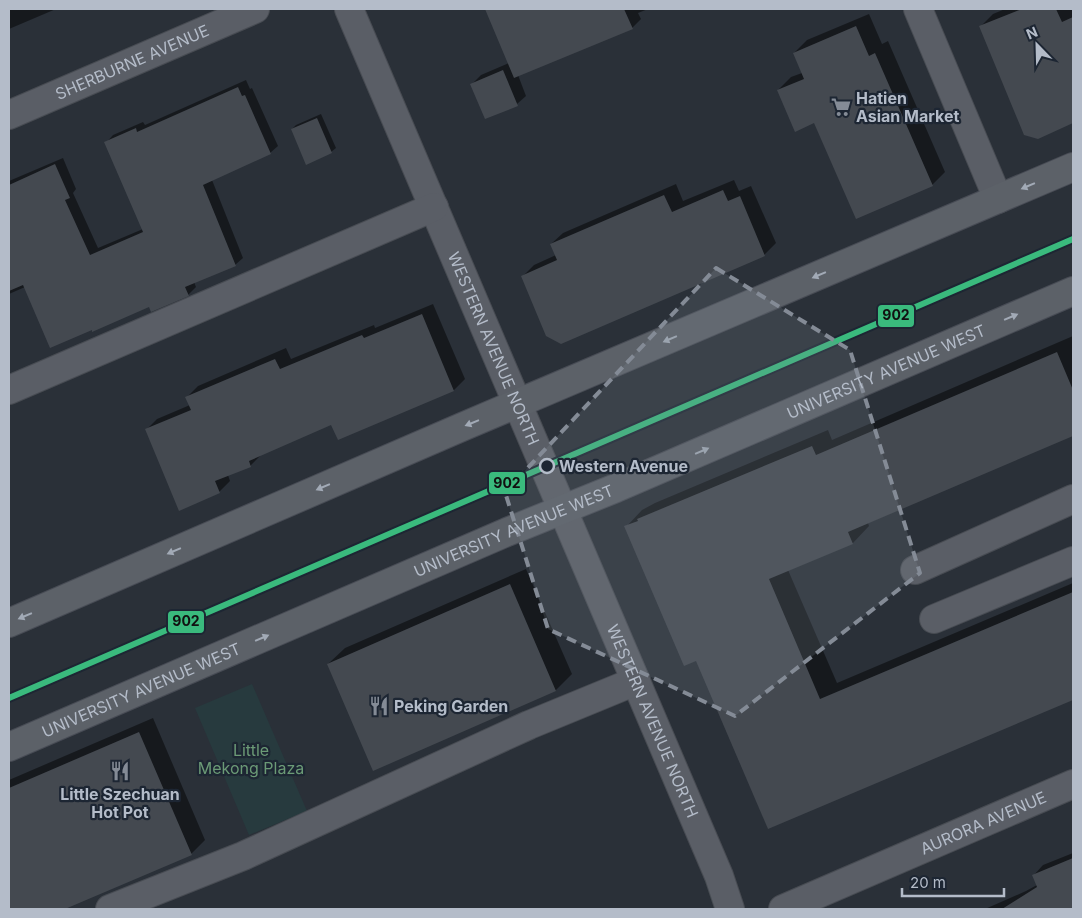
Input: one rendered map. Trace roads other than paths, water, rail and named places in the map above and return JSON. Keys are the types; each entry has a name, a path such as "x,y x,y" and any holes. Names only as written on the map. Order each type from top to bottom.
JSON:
{"main road":[{"path":"9,623 452,431 1073,167"},
{"name":"UNIVERSITY AVENUE WEST","path":"9,747 1073,291"}],"street":[{"name":"SHERBURNE AVENUE","path":"9,115 255,9"},
{"name":"WESTERN AVENUE NORTH","path":"350,9 719,876 730,909"},
{"path":"918,9 998,199"},
{"path":"9,390 434,207"},
{"path":"915,570 1073,499"},
{"path":"934,619 1073,561"},
{"path":"110,909 243,856 529,725 636,680"},
{"name":"AURORA AVENUE","path":"783,909 1073,784"}],"place":[{"name":"Hatien Asian Market","path":"841,107"},
{"name":"Western Avenue","path":"547,466"},
{"name":"Peking Garden","path":"379,706"},
{"name":"Little Szechuan Hot Pot","path":"120,771"}],"park label":[{"name":"Little Mekong Plaza","path":"251,759"}]}
